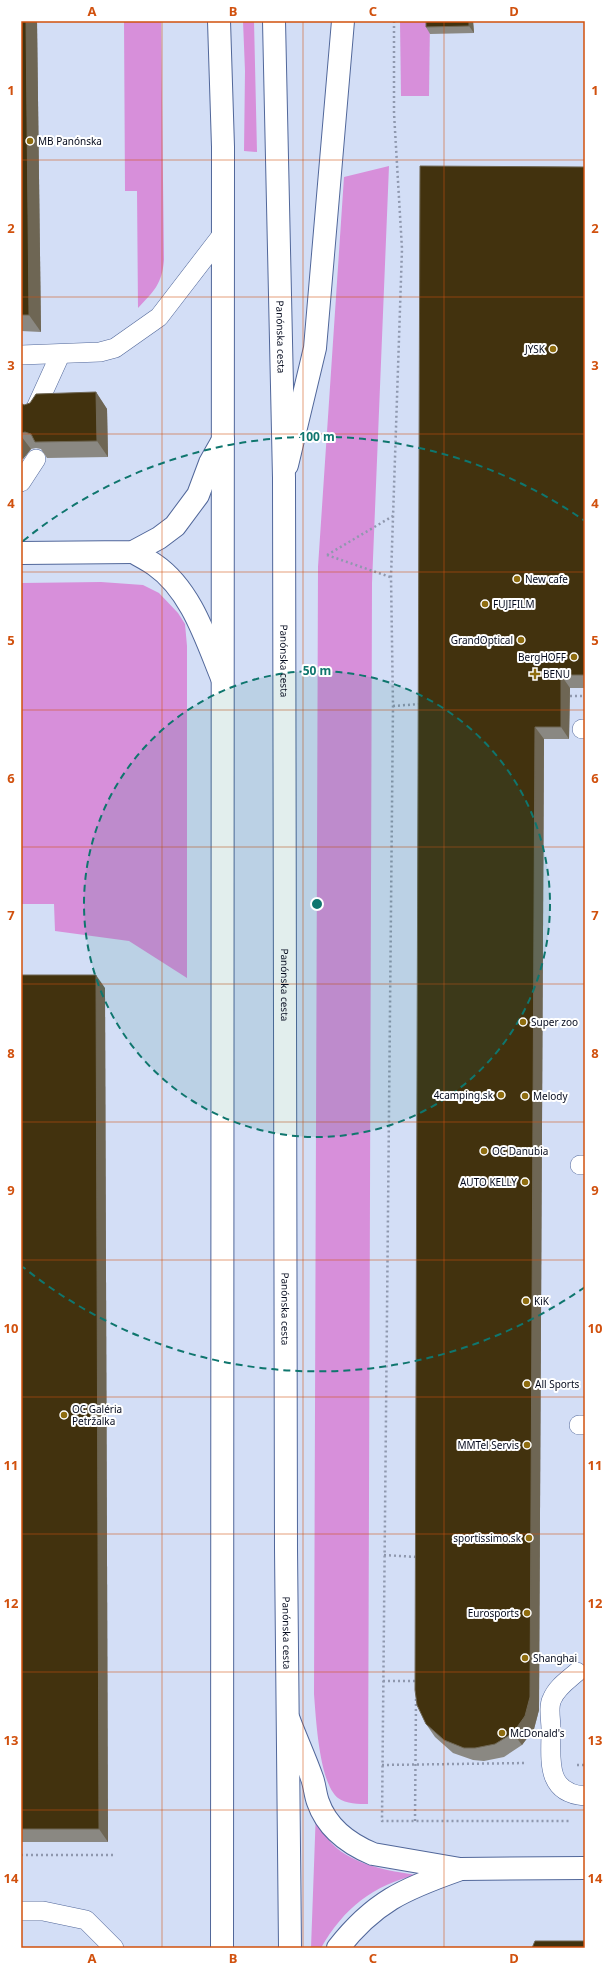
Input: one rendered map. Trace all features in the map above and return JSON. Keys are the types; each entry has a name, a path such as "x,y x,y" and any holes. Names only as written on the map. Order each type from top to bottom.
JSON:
{"main road":[{"path":"219,21 223,147 222,1948"},
{"name":"Panónska cesta","path":"274,21 284,478 286,1501 290,1948"},
{"path":"284,478 315,348 343,21"},
{"path":"21,553 133,552 159,538 175,526 189,510 198,495 210,463 223,440"},
{"path":"133,552 155,565 168,576 181,592 204,635 222,678"},
{"path":"289,1720 313,1780 320,1807 327,1819 350,1843 373,1854 460,1869 585,1868"},
{"path":"338,1948 362,1920 389,1900 415,1885 460,1869"}],"lane":[{"path":"21,355 60,355 100,352 115,348 159,317 222,235"},
{"path":"35,410 60,355"},
{"path":"21,482 36,459"},
{"path":"577,1672 556,1690 551,1701 551,1763 555,1779 563,1790 570,1794 585,1796"},
{"path":"21,1911 43,1911 86,1920 114,1948"}],"path":[{"path":"394,21 394,113 402,249 391,577 392,706 382,1821 577,1821"},
{"path":"391,577 326,555 393,516"},
{"path":"570,696 585,696"},
{"path":"392,706 423,704"},
{"path":"384,1555 416,1555 416,1563"},
{"path":"416,1673 416,1688"},
{"path":"383,1681 416,1681"},
{"path":"416,1696 416,1821"},
{"path":"382,1765 551,1763"},
{"path":"21,1856 113,1855"}],"shaded area":[{"path":"124,21 161,21 164,260 161,275 156,287 138,308 137,191 125,191"},
{"path":"243,21 254,21 257,152 244,151 245,71"},
{"path":"400,21 430,21 429,96 401,96"},
{"path":"389,166 372,583 368,1804 364,1804 353,1803 338,1798 327,1779 317,1733 314,1694 318,567 344,177"},
{"path":"101,582 143,585 159,593 178,613 185,624 187,646 187,978 129,941 55,931 54,904 21,904 21,583"},
{"path":"316,1810 320,1825 328,1839 336,1848 346,1855 369,1865 417,1875 401,1879 387,1885 361,1900 340,1921 321,1948 311,1948"}],"building":[{"path":"21,21 26,21 29,315 21,315"},
{"path":"426,21 469,21 469,26 426,27"},
{"path":"420,166 585,167 585,675 561,675 561,727 535,727 530,1697 525,1716 513,1733 495,1744 475,1748 464,1748 444,1740 426,1724 417,1705 415,1690"},
{"path":"96,392 97,441 35,442 31,434 25,432 21,433 21,403 24,405 30,403 36,394"},
{"name":"OC Galéria Petržalka","path":"21,975 96,975 99,1829 21,1829"},
{"path":"535,1941 585,1941 585,1948 532,1948"}],"place":[{"name":"MB Panónska","path":"30,141"},
{"name":"JYSK","path":"553,349"},
{"name":"New cafe","path":"517,579"},
{"name":"FUJIFILM","path":"485,604"},
{"name":"GrandOptical","path":"521,640"},
{"name":"BergHOFF","path":"574,657"},
{"name":"BENU","path":"535,674"},
{"name":"Super zoo","path":"523,1022"},
{"name":"4camping.sk","path":"501,1095"},
{"name":"Melody","path":"525,1096"},
{"name":"OC Danubia","path":"484,1151"},
{"name":"AUTO KELLY","path":"525,1182"},
{"name":"KiK","path":"526,1301"},
{"name":"All Sports","path":"527,1384"},
{"name":"OC Galéria Petržalka","path":"64,1415"},
{"name":"MMTel Servis","path":"527,1445"},
{"name":"sportissimo.sk","path":"529,1538"},
{"name":"Eurosports","path":"527,1613"},
{"name":"Shanghai","path":"525,1658"},
{"name":"McDonald's","path":"502,1733"}]}
